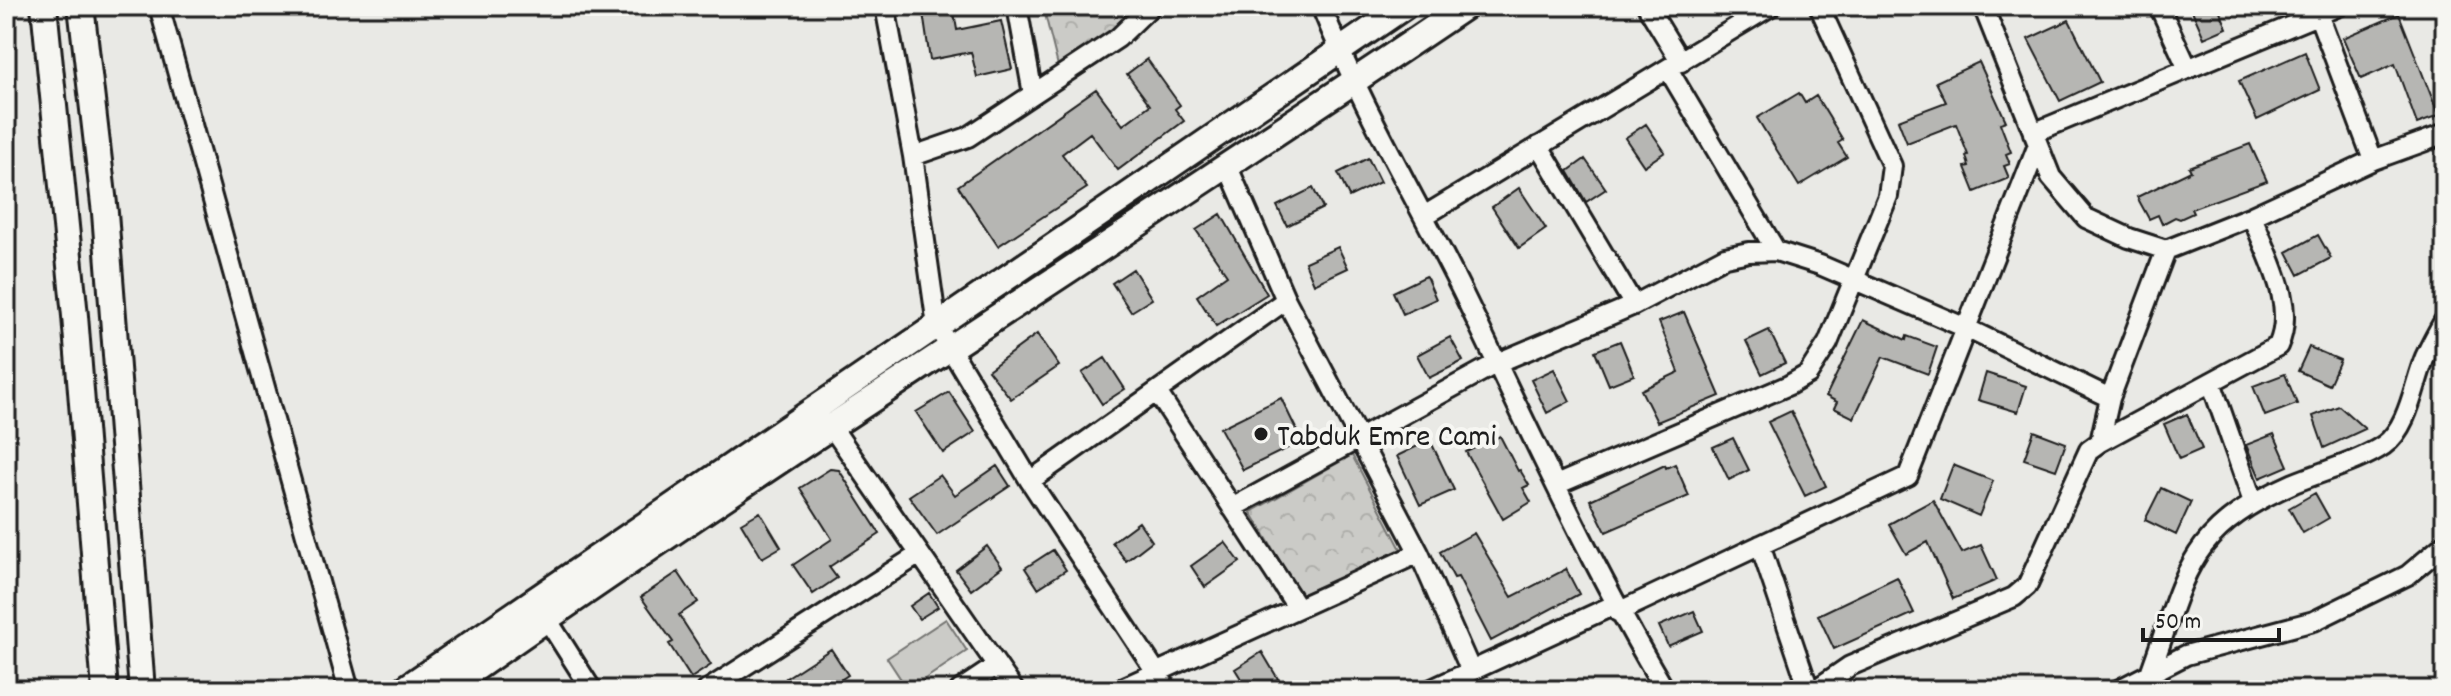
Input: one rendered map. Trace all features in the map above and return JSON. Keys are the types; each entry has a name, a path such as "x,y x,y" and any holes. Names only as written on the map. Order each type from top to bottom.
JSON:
{"street":[{"path":"44,6 75,316 105,690"},
{"path":"81,6 105,213 142,690"},
{"path":"159,6 349,690"},
{"path":"885,6 913,156 937,326 1030,481 1162,682"},
{"path":"1017,6 1033,94"},
{"path":"913,156 968,137 1118,38 1151,6"},
{"path":"1321,6 1338,49 1424,216 1616,608 1665,690"},
{"path":"403,690 1405,6"},
{"path":"445,690 831,426 952,350 1466,6"},
{"path":"1647,6 1675,65 1776,251"},
{"path":"1424,216 1771,6"},
{"path":"1556,485 1808,374 1828,343 1888,196 1892,166 1819,6"},
{"path":"1983,6 2051,177 2086,218 2129,238 2166,250 2252,216 2373,160 2445,134"},
{"path":"2159,6 2188,69"},
{"path":"1430,690 1760,545 1908,476 2036,139 2188,69 2339,6"},
{"path":"2318,14 2373,160"},
{"path":"1539,146 1634,305"},
{"path":"1228,167 1286,300 1419,553 1471,671"},
{"path":"1815,690 1850,666 2014,597 2027,586 2089,450 2278,346 2285,331 2287,311 2252,216"},
{"path":"2100,442 2110,398 2166,250"},
{"path":"1232,508 1497,363 1634,305 1725,257 1776,251 1852,279 1966,328 2110,398"},
{"path":"1030,481 1286,300"},
{"path":"2150,673 2187,570 2202,543 2228,518 2253,502 2384,445 2404,415 2425,357 2445,319"},
{"path":"2211,382 2253,502"},
{"path":"1157,392 1297,607"},
{"path":"831,426 1014,690"},
{"path":"2118,690 2186,655 2314,621 2408,575 2445,544"},
{"path":"1760,545 1809,690"},
{"path":"1118,690 1162,682 1297,607 1419,553"},
{"path":"707,690 918,555"},
{"path":"547,619 592,690"},
{"path":"960,690 996,666"}],"green space":[{"path":"1043,6 1135,6 1105,37 1058,66"},
{"path":"1352,455 1402,551 1300,595 1251,512"},
{"path":"946,619 967,651 908,690 887,658"}],"building":[{"path":"922,6 953,6 957,30 1001,21 1012,69 977,77 971,52 930,60"},
{"path":"2190,6 2218,6 2227,28 2204,38"},
{"path":"2399,14 2439,116 2417,124 2395,64 2361,79 2343,38"},
{"path":"2069,20 2100,82 2060,101 2028,39"},
{"path":"2305,52 2320,90 2257,120 2239,81"},
{"path":"1147,59 1180,105 1175,109 1184,121 1118,170 1090,133 1062,154 1087,188 998,246 958,186 1096,89 1123,125 1150,105 1127,74"},
{"path":"1979,62 2006,121 2000,123 2011,152 2006,154 2010,164 2004,166 2009,178 1975,192 1965,167 1969,166 1968,155 1956,124 1907,143 1898,120 1946,102 1936,82"},
{"path":"1799,93 1805,103 1816,96 1843,140 1838,143 1847,157 1799,186 1757,118"},
{"path":"1646,124 1665,152 1644,166 1625,138"},
{"path":"2250,144 2267,181 2191,209 2193,213 2180,219 2175,217 2162,224 2158,215 2149,219 2137,197 2191,171 2189,167"},
{"path":"1368,158 1380,182 1349,197 1338,173"},
{"path":"1585,159 1606,189 1586,202 1568,171"},
{"path":"1313,188 1323,208 1287,226 1277,206"},
{"path":"1519,188 1546,229 1519,248 1492,207"},
{"path":"1221,214 1267,294 1216,326 1197,296 1227,275 1196,230"},
{"path":"2318,235 2331,258 2299,275 2287,252"},
{"path":"1338,247 1348,268 1314,284 1305,262"},
{"path":"1133,269 1152,299 1131,312 1112,283"},
{"path":"1426,276 1436,299 1403,314 1393,292"},
{"path":"1684,312 1720,396 1657,422 1641,390 1679,372 1659,322"},
{"path":"1863,320 1906,340 1907,336 1937,347 1928,374 1883,357 1854,418 1834,408 1837,402 1826,396"},
{"path":"1769,330 1785,363 1762,374 1746,341"},
{"path":"1037,334 1059,366 1011,399 988,370"},
{"path":"1450,337 1463,361 1429,378 1417,355"},
{"path":"1620,341 1634,375 1609,385 1595,351"},
{"path":"2309,347 2340,360 2329,385 2298,371"},
{"path":"1105,358 1125,389 1102,404 1082,373"},
{"path":"1554,369 1570,401 1547,413 1531,380"},
{"path":"1986,373 2026,386 2018,412 1978,400"},
{"path":"2285,374 2297,404 2265,416 2253,386"},
{"path":"949,392 975,432 943,453 916,412"},
{"name":"Tabduk Emre Cami","path":"1281,398 1302,441 1243,470 1220,428"},
{"path":"2339,406 2365,429 2324,448 2313,416"},
{"path":"1791,411 1826,486 1805,496 1768,422"},
{"path":"2187,414 2202,449 2179,459 2164,424"},
{"path":"2034,431 2066,443 2056,470 2024,459"},
{"path":"2274,434 2288,466 2260,478 2246,445"},
{"path":"1500,436 1529,485 1523,488 1531,502 1503,519 1466,452"},
{"path":"1733,438 1749,470 1729,480 1713,447"},
{"path":"1430,440 1454,490 1420,505 1397,456"},
{"path":"1675,464 1689,496 1606,532 1590,500 1665,465 1666,468"},
{"path":"1953,465 1993,481 1979,516 1940,499"},
{"path":"997,466 1010,486 937,535 909,496 940,475 955,495"},
{"path":"830,469 839,470 880,534 829,567 837,578 813,594 793,565 832,539 800,488"},
{"path":"2161,488 2191,502 2176,535 2145,520"},
{"path":"2315,493 2329,518 2303,533 2289,508"},
{"path":"1933,500 1962,553 1981,545 1997,580 1953,599 1928,542 1906,554 1889,524"},
{"path":"760,512 781,547 762,558 741,523"},
{"path":"1139,522 1152,541 1126,561 1112,542"},
{"path":"1474,533 1512,597 1566,569 1579,594 1491,641 1458,577 1454,578 1440,552"},
{"path":"1225,542 1240,562 1205,587 1191,566"},
{"path":"987,546 1002,567 971,590 956,570"},
{"path":"1053,550 1066,570 1038,588 1025,568"},
{"path":"678,572 698,602 679,615 711,665 691,678 669,644 673,642 641,597"},
{"path":"1897,577 1914,613 1834,649 1818,615"},
{"path":"929,593 938,607 919,619 910,606"},
{"path":"1694,611 1703,631 1668,646 1659,626"},
{"path":"831,649 848,675 825,690 794,690 786,678"},
{"path":"1262,652 1278,679 1259,690 1248,690 1235,669"}],"place":[{"name":"Tabduk Emre Cami","path":"1261,434"}]}
